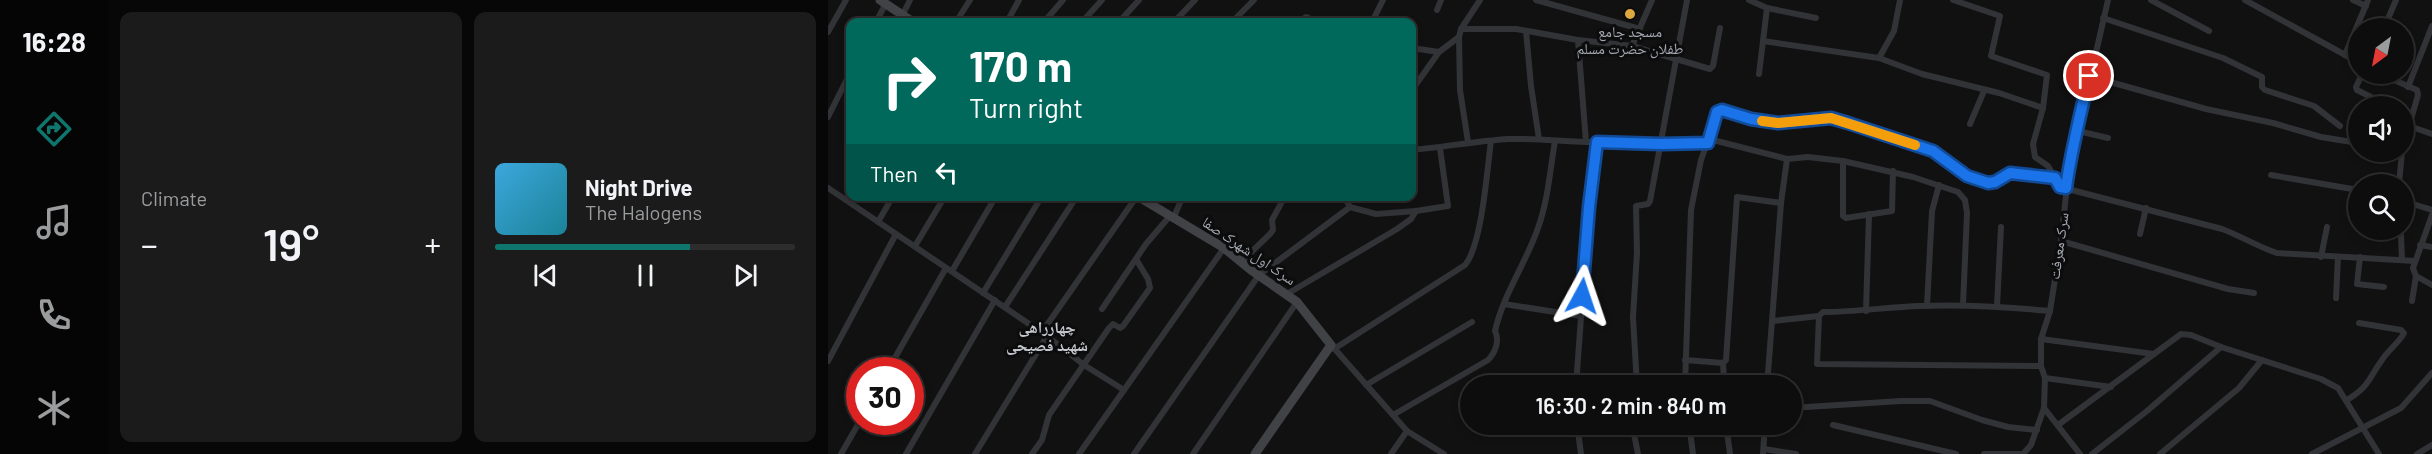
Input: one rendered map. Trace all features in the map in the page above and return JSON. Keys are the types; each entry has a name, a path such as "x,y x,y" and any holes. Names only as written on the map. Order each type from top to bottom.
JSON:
{"street":[{"path":"828,32 846,0"},
{"path":"902,16 910,0"},
{"path":"959,18 970,0"},
{"path":"1009,18 1019,0"},
{"path":"1047,18 1063,0"},
{"path":"1086,18 1102,0"},
{"path":"1123,18 1139,0"},
{"path":"1178,18 1195,0"},
{"path":"1236,18 1254,0"},
{"path":"1374,18 1383,0"},
{"path":"1437,10 1442,0"},
{"path":"1416,84 1438,52 1460,33 1480,0"},
{"path":"1536,0 1640,29"},
{"path":"1632,46 1652,0"},
{"path":"1636,375 1633,317 1637,253 1636,206 1648,204 1650,201 1687,0"},
{"path":"1749,0 1759,2 1767,8 1816,18"},
{"path":"1879,58 1894,31 1900,0"},
{"path":"1953,0 2000,16 1991,56 2045,73 2043,108 2035,132 2034,150 2039,161 2048,166 2060,187 2222,229 2256,246 2277,253 2415,261"},
{"name":"سرک معرفت","path":"2024,454 2031,445 2044,408 2045,378 2041,339 2050,311 2061,241 2071,150 2078,131 2108,0"},
{"path":"2151,0 2209,31"},
{"path":"2246,0 2348,57"},
{"path":"2344,55 2367,3 2353,0"},
{"path":"2388,18 2396,0"},
{"path":"877,18 882,3 906,18"},
{"path":"1759,74 1767,8"},
{"path":"2103,18 2223,58 2262,77 2262,87 2265,90 2314,106 2340,126"},
{"path":"2408,87 2432,26"},
{"path":"1460,33 1527,31 1632,46 1712,68 1720,28"},
{"path":"1527,31 1531,86 1539,139"},
{"path":"1460,33 1460,90 1468,142"},
{"path":"1578,40 1586,142"},
{"path":"1763,40 1879,58 1922,74 1999,93 2043,108"},
{"path":"1416,49 1438,52"},
{"path":"2089,76 2196,106 2273,123 2321,137 2348,141"},
{"path":"828,117 846,81"},
{"path":"2357,84 2357,90 2369,96"},
{"path":"2402,84 2416,90 2418,95 2414,109"},
{"path":"1970,124 1984,91"},
{"path":"1685,375 1691,210 1701,160 1719,110 1751,119 1778,123 1831,118 1933,151 1967,176 1988,183 1995,182 2010,173 2055,178"},
{"path":"2414,128 2432,134"},
{"path":"2078,131 2108,138"},
{"path":"1416,150 1468,142 1539,139 1661,144 1718,141 1787,159 1808,157 1893,171 1958,192 1965,200 1967,213 1963,305"},
{"path":"1255,454 1333,347 1465,266 1470,259 1477,235 1491,141"},
{"path":"1393,416 1444,387 1493,355 1497,336 1496,324 1530,249 1543,213 1554,141"},
{"path":"1577,375 1589,207 1597,142"},
{"path":"1347,201 1350,207 1376,214 1449,206 1440,147"},
{"path":"1768,375 1781,203 1787,159"},
{"path":"1843,161 1843,216 1846,218 1892,211 1893,171"},
{"path":"2271,175 2348,188"},
{"path":"1927,306 1932,211 1940,185"},
{"path":"828,188 846,200"},
{"path":"1724,375 1736,200 1740,197 1781,203"},
{"path":"847,201 1045,334 1084,365 1124,390"},
{"path":"878,222 890,201"},
{"path":"915,246 942,201"},
{"path":"896,357 993,201"},
{"path":"983,292 1039,201"},
{"path":"1005,308 1074,201"},
{"path":"975,454 1045,334 1134,201"},
{"name":"سرک اول شهرک صفا","path":"1145,201 1224,248 1287,294 1297,302 1333,347"},
{"path":"1102,309 1136,259 1171,218 1180,201"},
{"path":"1241,262 1273,230 1272,220 1282,201"},
{"path":"2412,301 2416,276 2413,268 2432,212 2414,205"},
{"path":"1134,454 1259,275 1350,207"},
{"path":"2140,234 2145,208"},
{"path":"1287,294 1397,229 1411,219 1416,211"},
{"path":"1866,311 1869,214"},
{"path":"1997,306 2001,227"},
{"path":"2321,257 2327,227"},
{"path":"828,361 896,234"},
{"path":"2401,240 2402,260"},
{"path":"2061,241 2228,289 2254,292"},
{"path":"2420,246 2432,247"},
{"path":"1079,454 1224,248"},
{"path":"2336,297 2338,257"},
{"path":"2360,257 2357,284 2384,287"},
{"path":"1032,454 1042,440 1049,416 1108,328 1113,324 1120,328 1123,326 1150,288 1149,279 1136,259"},
{"path":"2416,276 2432,285"},
{"path":"906,454 995,300"},
{"path":"1193,454 1297,302"},
{"path":"1504,304 1581,316"},
{"path":"1772,321 1819,316 1823,312 1927,306 1997,306 2050,311"},
{"path":"1819,316 1817,364 2042,366"},
{"path":"1366,385 1472,322"},
{"path":"2347,400 2362,391 2368,384 2383,358 2404,333 2401,330 2360,323"},
{"path":"2058,425 2181,334 2191,335 2222,348 2321,379 2338,388 2379,454"},
{"path":"2041,339 2155,354"},
{"path":"1333,347 1407,431 1444,454"},
{"path":"2092,454 2222,348"},
{"path":"1685,360 1723,363"},
{"path":"2160,454 2239,388 2262,360"},
{"path":"2313,454 2362,426 2388,417 2401,408 2432,373"},
{"path":"2045,378 2111,387"},
{"path":"1802,407 1930,401 1990,422 2037,430"},
{"path":"2044,408 2080,454"},
{"path":"1833,425 1956,454"},
{"path":"1391,454 1407,431"},
{"path":"841,454 852,435"},
{"path":"1578,435 1581,454"},
{"path":"1634,435 1638,454"},
{"path":"1689,435 1693,454"},
{"path":"1727,435 1730,454"},
{"path":"1765,435 1764,451 1796,454"},
{"path":"2417,454 2432,445"},
{"path":"1984,454 2024,454"}],"slow traffic":[{"path":"1762,121 1778,123 1831,118 1915,145"}],"place":[{"name":"مسجد جامع طفلان حضرت مسلم","path":"1630,14"}],"district":[{"name":"چهارراهی شهید فصیحی","path":"1047,336"}],"route":[{"path":"1582,296 1597,142 1708,143 1719,110 1751,119 1778,123 1831,118 1933,151 1967,176 1988,183 1995,182 2010,173 2055,178 2060,187 2066,188 2071,150 2078,131 2089,76"}]}
